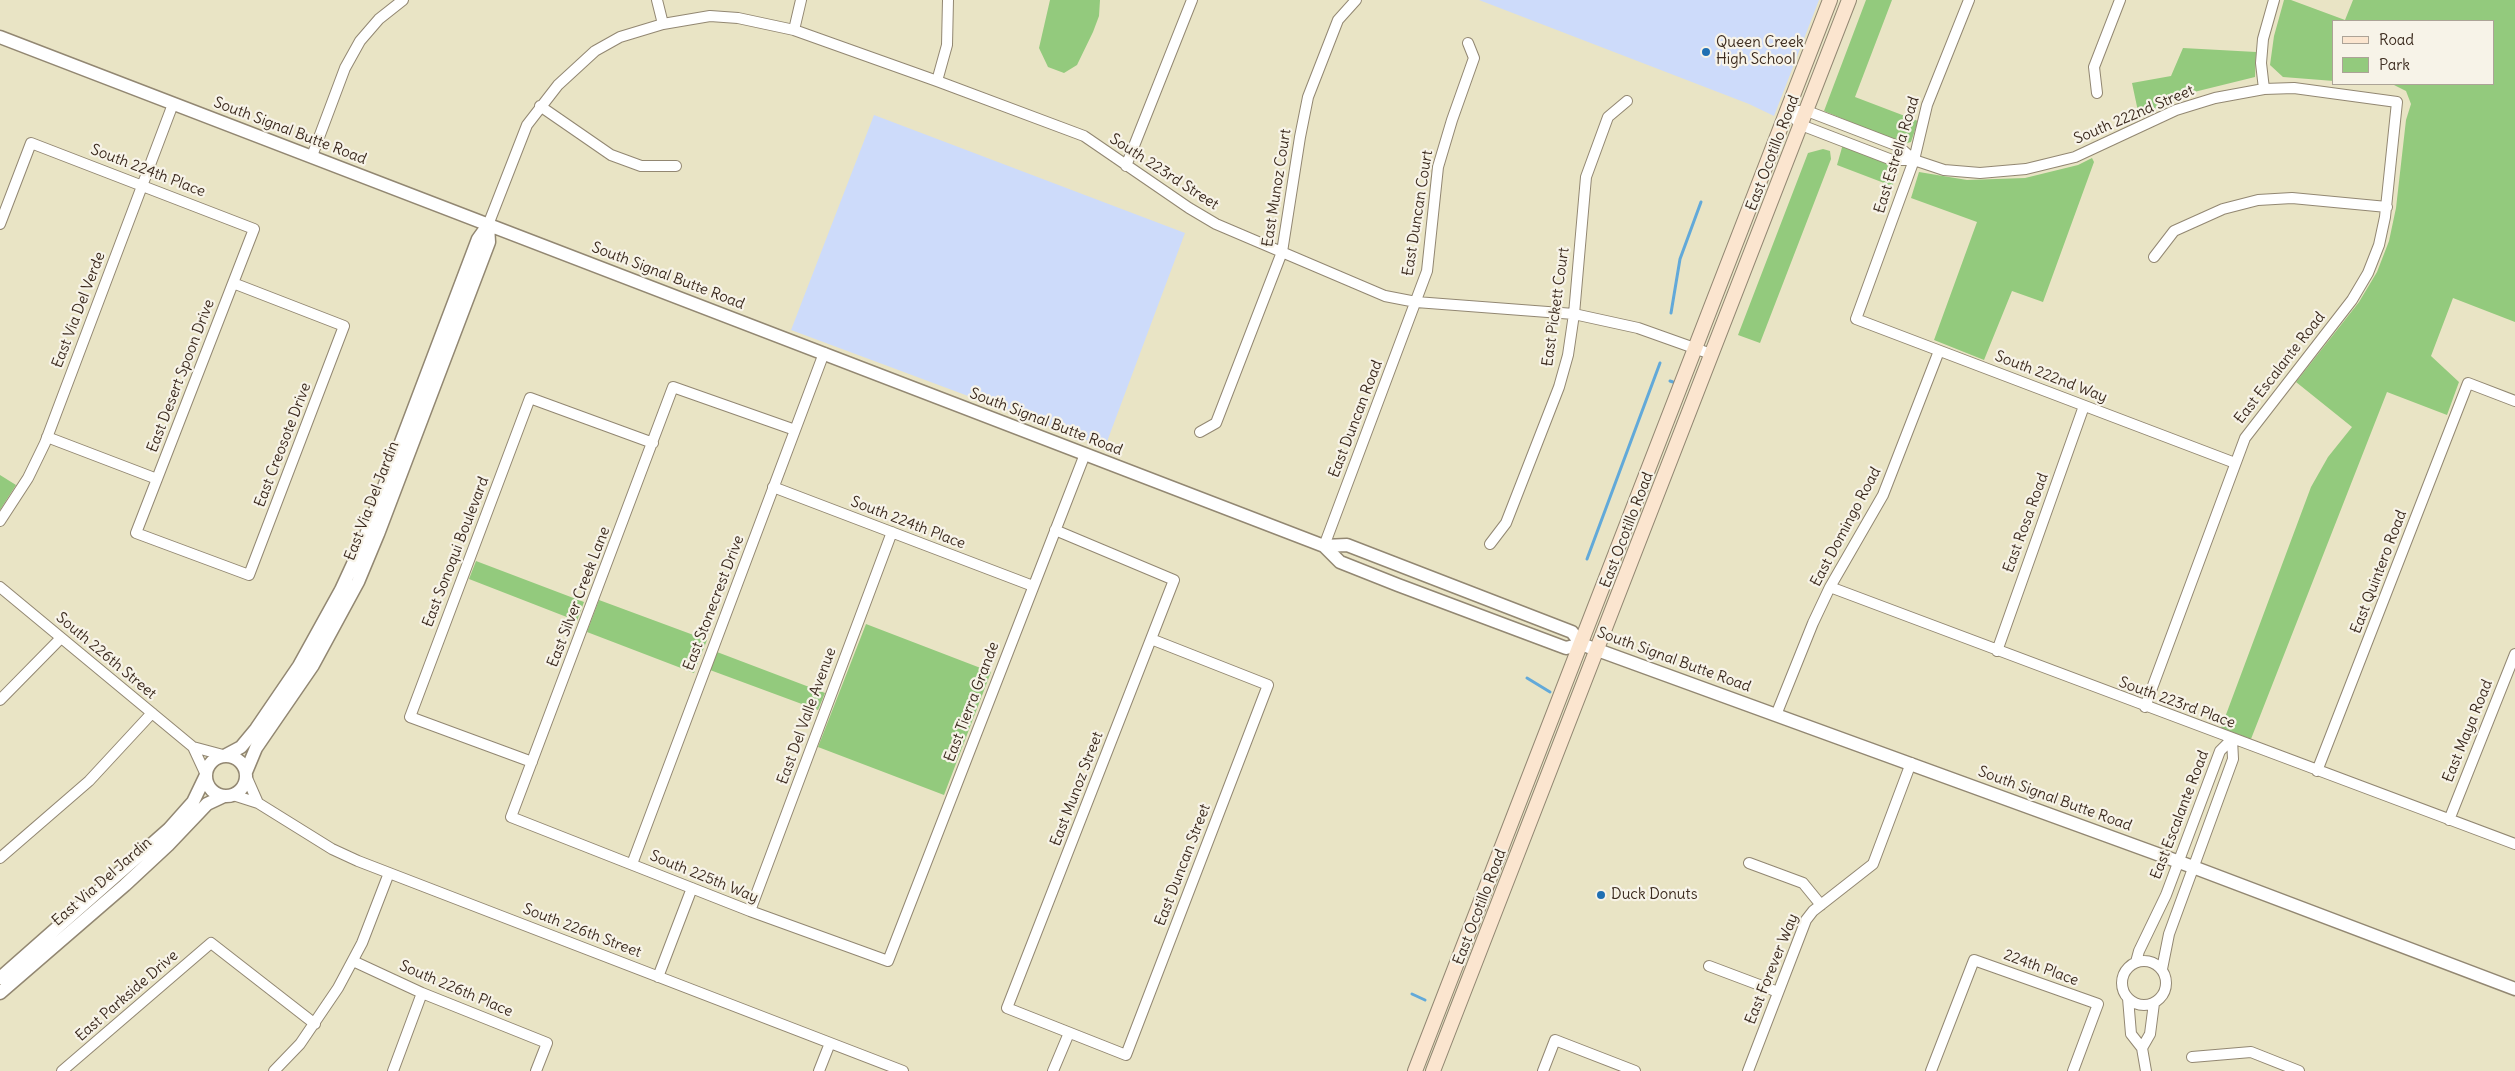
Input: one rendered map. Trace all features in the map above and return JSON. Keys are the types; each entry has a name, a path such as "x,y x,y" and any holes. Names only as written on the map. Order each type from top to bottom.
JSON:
{"main road":[{"name":"East Ocotillo Road","path":"1415,1071 1830,0"},
{"name":"East Ocotillo Road","path":"1433,1071 1598,650 1711,354 1802,126 1849,0"}],"street":[{"path":"312,156 345,68 360,41 379,19 403,0"},
{"path":"657,0 663,24"},
{"path":"794,30 801,0"},
{"path":"938,81 947,45 948,0"},
{"path":"1126,166 1192,0"},
{"name":"East Munoz Court","path":"1200,432 1216,423 1282,252 1308,96 1338,20 1356,0"},
{"name":"East Estrella Road","path":"1856,319 1914,160 1927,105 1969,0"},
{"path":"2097,92 2094,67 2120,0"},
{"path":"2264,89 2261,63 2263,39 2274,0"},
{"name":"South 223rd Street","path":"663,24 689,18 720,17 760,21 794,30 938,81 1084,136 1126,166 1216,224 1385,296 1416,302 1574,314 1638,328 1711,354"},
{"name":"East Via Del Jardin","path":"224,755 241,747 256,729 304,658 341,590 364,540 478,239 488,225 527,125 540,106 577,66 595,51 620,37 663,24"},
{"name":"South Signal Butte Road","path":"0,38 312,156 1324,546 1347,545 1572,632 1581,644 2193,867 2515,989"},
{"name":"East Duncan Court","path":"1416,302 1427,271 1438,167 1474,58 1468,43"},
{"name":"South 222nd Street","path":"1787,111 1802,126 1892,160 1914,160 1944,170 1980,173 2026,169 2075,156 2176,110 2215,98 2264,89 2294,88 2397,102"},
{"name":"East Pickett Court","path":"1490,544 1506,523 1559,387 1568,355 1574,314 1586,176 1608,117 1627,101"},
{"name":"East Escalante Road","path":"2144,707 2245,438 2356,293 2368,273 2379,245 2387,207 2397,102"},
{"name":"East Via Del Verde","path":"0,521 28,478 47,437 173,104"},
{"path":"540,106 611,155 641,166 676,166"},
{"name":"South 222nd Street","path":"1787,111 1807,111 1898,146 1914,160"},
{"name":"South 224th Place","path":"0,224 31,143 254,229"},
{"path":"2154,257 2174,231 2223,209 2258,200 2292,198 2387,207"},
{"name":"East Via Del Jardin","path":"247,775 256,748 312,665 358,582 489,242 488,225"},
{"name":"East Desert Spoon Drive","path":"136,533 254,229"},
{"name":"East Creosote Drive","path":"136,533 249,575 344,326 233,283"},
{"name":"East Duncan Road","path":"1324,546 1416,302"},
{"name":"South 222nd Way","path":"1856,319 2235,463"},
{"name":"East Domingo Road","path":"1776,715 1813,623 1830,587 1883,495 1939,351"},
{"name":"East Stonecrest Drive","path":"632,864 824,353"},
{"name":"East Quintero Road","path":"2317,771 2468,383 2515,401"},
{"name":"East Silver Creek Lane","path":"511,817 674,387 795,430"},
{"name":"East Sonoqui Boulevard","path":"532,762 410,717 530,398 653,443"},
{"name":"East Rosa Road","path":"1997,651 2084,406"},
{"path":"47,437 157,479"},
{"name":"East Tierra Grande","path":"888,962 1085,454"},
{"name":"South 224th Place","path":"773,487 1033,586"},
{"name":"East Munoz Street","path":"1055,530 1174,580 1007,1008 1069,1033"},
{"name":"East Del Valle Avenue","path":"750,911 892,532"},
{"name":"South Signal Butte Road","path":"1324,546 1340,562 1566,648 1581,644"},
{"name":"South 226th Street","path":"0,587 193,747 224,755"},
{"name":"South 223rd Place","path":"1830,587 2144,707 2515,844"},
{"path":"0,700 61,638"},
{"name":"East Duncan Street","path":"1069,1033 1126,1056 1268,685 1151,639"},
{"name":"East Maya Road","path":"2449,820 2515,654"},
{"path":"0,858 88,781 152,713"},
{"name":"East Escalante Road","path":"2146,1071 2142,1048 2131,1034 2128,998 2124,992 2123,978 2126,971 2136,962 2139,951 2166,895 2220,751 2232,739"},
{"name":"East Escalante Road","path":"2142,1048 2150,1034 2154,1003 2160,999 2166,988 2162,969 2169,934 2232,759 2232,739"},
{"name":"South 226th Street","path":"193,747 206,775"},
{"path":"247,775 242,788 229,796 209,787 206,775 211,762 224,755 237,758 247,775 258,803"},
{"name":"East Forever Way","path":"1748,1071 1806,920 1821,905 1873,864 1911,763"},
{"name":"East Via Del Jardin","path":"0,978 169,829 193,802 206,775"},
{"name":"East Via Del Jardin","path":"0,993 125,885 168,845 207,804 229,796"},
{"name":"South 226th Street","path":"229,796 258,803 332,849 389,874 903,1071"},
{"name":"South 225th Way","path":"511,817 750,911 888,962"},
{"path":"1749,863 1803,883 1821,905"},
{"path":"274,1071 300,1044 315,1024 353,960 389,874"},
{"path":"658,977 692,888"},
{"name":"East Parkside Drive","path":"62,1071 211,943 315,1024"},
{"name":"South 226th Place","path":"353,960 422,993 547,1043 536,1071"},
{"name":"224th Place","path":"1931,1071 1974,960 2098,1004 2073,1071"},
{"path":"2136,962 2153,962 2162,969"},
{"path":"1709,966 1778,992"},
{"path":"393,1071 422,993"},
{"path":"2128,998 2143,1005 2154,1003"},
{"path":"1053,1071 1069,1033"},
{"path":"1543,1071 1555,1040 1635,1071"},
{"path":"819,1071 830,1043"},
{"path":"2192,1057 2251,1052 2299,1071"}],"shaded area":[{"name":"Queen Creek High School","path":"1479,0 1819,0 1774,116 1749,104"},
{"path":"874,115 1185,233 1105,447 791,330"}],"green space":[{"path":"1050,0 1100,0 1099,16 1077,65 1064,73 1048,67 1039,48"},
{"path":"1866,0 1892,0 1855,97 1918,121 1911,142 1904,144 1824,111"},
{"path":"2284,0 2291,0 2345,20 2332,20 2332,81 2283,77 2270,65 2274,36"},
{"path":"2353,0 2515,0 2515,322 2453,298 2431,356 2459,382 2447,415 2387,392 2251,739 2221,728 2311,487 2328,457 2352,427 2296,382 2359,302 2377,272 2389,241 2396,208 2406,120 2411,104 2406,91 2394,85 2495,85 2495,20 2345,20"},
{"path":"2183,48 2256,52 2255,77 2190,93 2139,116 2132,83 2171,76"},
{"path":"1843,144 1896,164 1898,174 1892,186 1837,165"},
{"path":"1823,149 1830,151 1831,159 1760,343 1738,335 1808,153"},
{"path":"2092,158 2094,162 2043,302 2012,291 1984,360 1934,340 1977,222 1911,198 1919,172 1967,180 2025,178 2078,165"},
{"path":"0,475 16,485 0,510"},
{"path":"476,561 584,602 577,621 469,579"},
{"path":"599,600 707,640 694,673 587,632"},
{"path":"866,624 991,672 944,795 818,747"},
{"path":"717,652 825,693 818,710 710,670"}],"waterway":[{"path":"1671,313 1680,259 1701,202"},
{"path":"1587,559 1660,363"},
{"path":"1527,678 1550,692"},
{"path":"1412,994 1425,1000"}],"place":[{"name":"Queen Creek High School","path":"1706,52"},
{"name":"Duck Donuts","path":"1601,895"}]}
